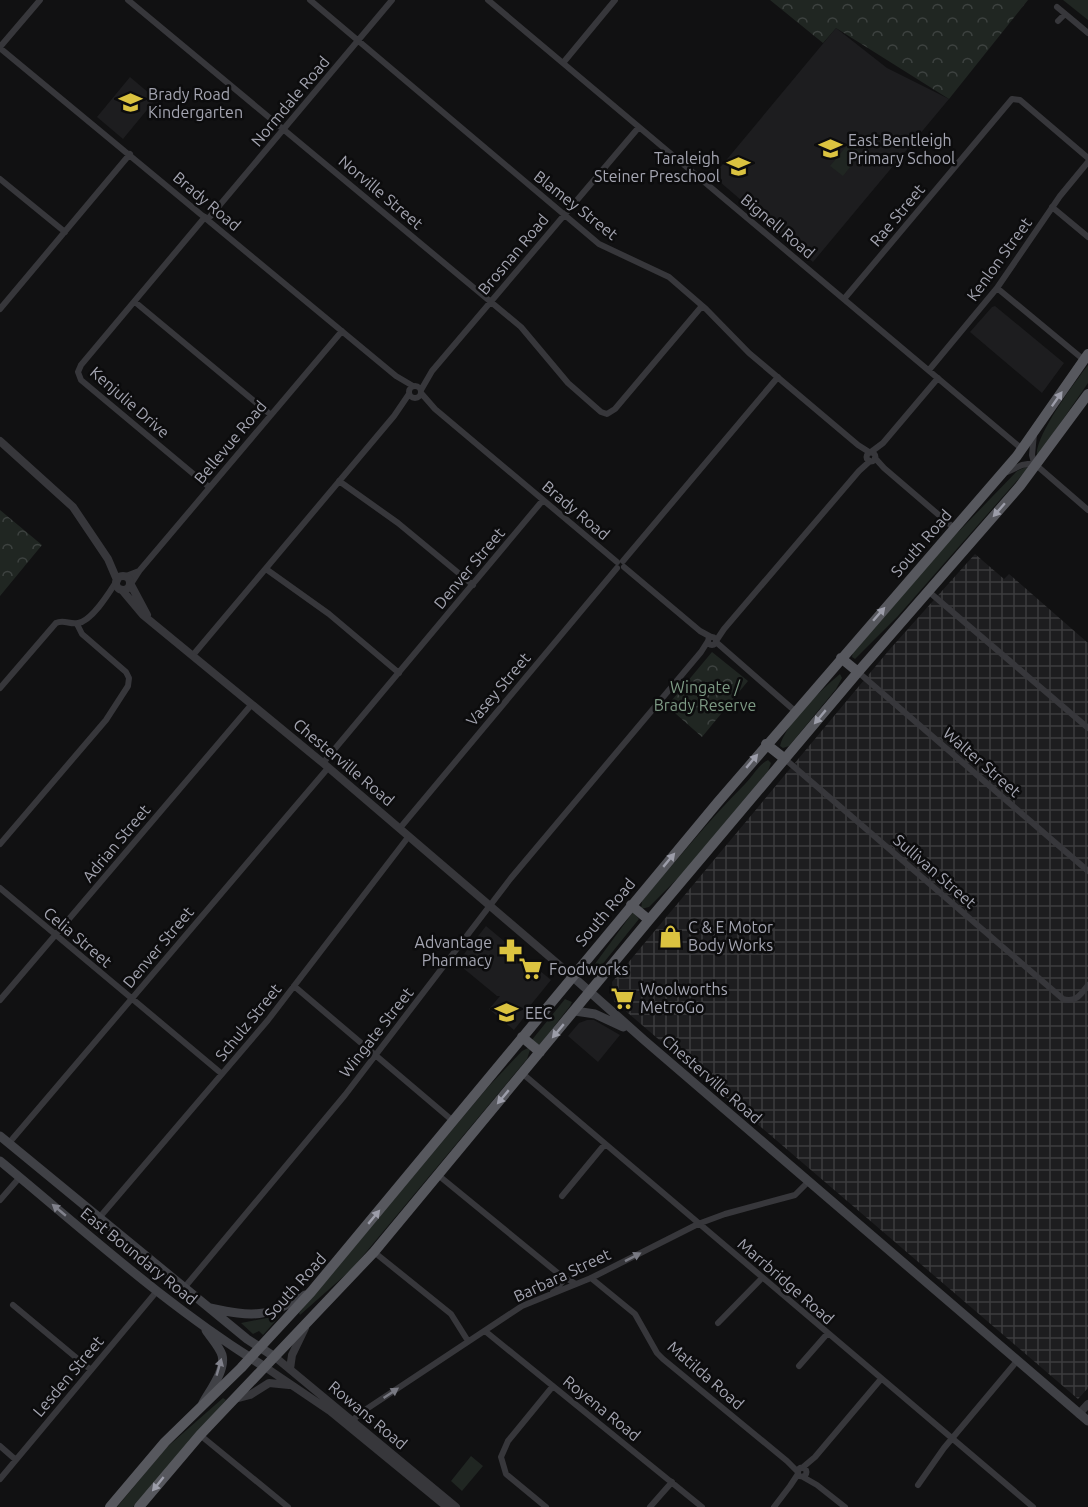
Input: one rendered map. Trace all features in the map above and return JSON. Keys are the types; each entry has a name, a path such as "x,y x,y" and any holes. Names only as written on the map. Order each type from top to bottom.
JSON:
{"highway":[{"name":"South Road","path":"110,1507 165,1442 250,1358 311,1292 766,744 1001,475 1035,432 1086,357"},
{"name":"South Road","path":"139,1507 200,1435 374,1252 784,759 1035,464 1088,394"},
{"path":"841,658 858,672"},
{"path":"766,744 784,759"},
{"path":"631,905 649,920"},
{"path":"522,1037 540,1052"}],"main road":[{"name":"Chesterville Road","path":"572,976 808,1182 1088,1421"},
{"path":"575,1011 595,1014 633,1031"},
{"name":"East Boundary Road","path":"0,1136 259,1348"},
{"name":"East Boundary Road","path":"0,1161 156,1291 205,1328 265,1367"},
{"path":"39,1193 51,1179"},
{"path":"208,1307 241,1314 261,1314 286,1307 311,1292"},
{"path":"200,1408 220,1372 223,1361 205,1328"},
{"name":"Rowans Road","path":"259,1348 274,1357"}],"street":[{"path":"0,47 40,0"},
{"name":"Norville Street","path":"128,0 285,128 528,333 568,383 601,412 607,414 615,410 702,306"},
{"name":"Blamey Street","path":"310,0 604,247 669,277 749,353 954,528"},
{"name":"Normdale Road","path":"135,302 392,0"},
{"name":"Bignell Road","path":"488,0 1022,449"},
{"path":"563,63 615,0"},
{"path":"1057,7 1088,33"},
{"path":"1058,21 1065,14"},
{"name":"Brady Road","path":"0,47 795,711"},
{"name":"Rae Street","path":"844,300 1010,101 1015,98 1088,160"},
{"name":"Brosnan Road","path":"193,656 639,127"},
{"path":"0,309 130,154"},
{"name":"Kenlon Street","path":"929,370 997,288 1052,207 1088,160"},
{"path":"0,179 65,232"},
{"path":"1052,207 1088,237"},
{"path":"997,288 1086,357"},
{"path":"135,302 271,415"},
{"name":"Kenjulie Drive","path":"135,302 81,365 78,372 79,377 209,487"},
{"name":"Bellevue Road","path":"131,584 209,487 342,331"},
{"name":"Vasey Street","path":"400,828 778,377"},
{"name":"Wingate Street","path":"184,1288 340,1100 490,905 701,652 724,630 938,378"},
{"path":"1035,432 1032,452 1035,464 1088,510"},
{"name":"Chesterville Road","path":"0,441 73,507 108,559 138,611 400,828 572,976"},
{"path":"1001,475 1022,465 1035,464"},
{"path":"339,481 398,523 473,585"},
{"name":"Denver Street","path":"9,1143 326,766 399,673 543,500"},
{"path":"266,569 329,614 399,673"},
{"name":"Bellevue Road","path":"121,582 140,570"},
{"name":"Chesterville Road","path":"121,582 130,579 152,621"},
{"path":"0,688 56,623 62,620 77,624 86,620 121,582"},
{"path":"928,591 1088,728"},
{"path":"0,844 106,720 128,686 128,675 82,634 77,624"},
{"name":"Walter Street","path":"858,672 1088,871"},
{"name":"Adrian Street","path":"0,1000 252,704"},
{"name":"Sullivan Street","path":"784,759 1060,997 1070,1001 1078,997 1088,985"},
{"name":"Schulz Street","path":"99,1218 294,986 409,836"},
{"name":"Celia Street","path":"0,888 222,1074"},
{"path":"294,986 453,1121"},
{"name":"Marrbridge Road","path":"523,1074 1033,1507"},
{"path":"562,1196 605,1144"},
{"path":"438,1175 559,1274 576,1284"},
{"path":"0,1200 20,1177"},
{"name":"Barbara Street","path":"353,1422 362,1412 522,1306 591,1278 698,1224 725,1214 795,1195 808,1182"},
{"path":"374,1252 451,1314 468,1341"},
{"path":"552,1294 563,1281 559,1274"},
{"name":"Matilda Road","path":"591,1278 638,1317 659,1355 844,1507"},
{"path":"718,1323 762,1278"},
{"name":"Lesden Street","path":"0,1479 156,1291"},
{"path":"13,1305 91,1370"},
{"path":"290,1369 292,1355 307,1324"},
{"name":"Royena Road","path":"485,1331 702,1507"},
{"path":"799,1366 827,1334"},
{"name":"Rowans Road","path":"274,1357 353,1422 447,1507"},
{"path":"918,1485 952,1438 1017,1361"},
{"name":"Rowans Road","path":"265,1367 325,1408 456,1507"},
{"path":"774,1507 881,1379"},
{"path":"235,1399 250,1395 269,1383 291,1386"},
{"path":"546,1507 507,1474 501,1457 508,1441 553,1386"},
{"path":"1079,1414 1088,1404"},
{"path":"353,1422 355,1432"},
{"path":"200,1435 277,1503 288,1507"},
{"path":"0,1446 16,1460"},
{"path":"650,1507 672,1482"}],"shaded area":[{"name":"East Bentleigh Primary School","path":"836,28 887,68 949,99 813,262 713,176"},
{"name":"Brady Road Kindergarten","path":"130,77 156,99 123,139 97,117"},
{"path":"995,306 1064,363 1042,393 970,332"},
{"path":"975,554 1004,579 1009,574 1088,643 1088,1388 1078,1399 614,1001 612,982 890,649"},
{"path":"486,926 551,980 525,1012 525,1016 514,1030 489,1009 500,996 497,996 457,963"},
{"path":"594,1020 620,1035 598,1062 568,1036 579,1023"}],"green space":[{"path":"770,0 1028,0 949,99 836,28 823,43"},
{"path":"1063,0 1088,0 1088,20"},
{"path":"849,143 861,153 843,176 830,166"},
{"path":"1088,365 1088,383 1037,457 1041,437 1048,424"},
{"path":"1028,468 898,616 855,659 852,657 853,651 937,554 1017,471"},
{"path":"0,510 42,545 0,596"},
{"name":"Wingate / Brady Reserve","path":"712,652 748,681 702,737 667,706"},
{"path":"840,674 842,678 836,689 789,746 783,748 780,746 783,737 796,718"},
{"path":"768,760 771,763 768,771 683,873 649,907 641,909 642,901 692,841 758,768"},
{"path":"633,912 639,919 597,971 589,972"},
{"path":"565,999 572,1002 570,1006 538,1047 531,1041"},
{"path":"528,1048 530,1050 527,1059 352,1269 300,1315 299,1313 488,1087 522,1051"},
{"path":"279,1317 263,1335 259,1331 253,1334 241,1323"},
{"path":"223,1398 226,1400 133,1507 117,1507 166,1448"},
{"path":"471,1456 483,1466 462,1491 451,1481"}],"place":[{"name":"Brady Road Kindergarten","path":"130,103"},
{"name":"East Bentleigh Primary School","path":"830,149"},
{"name":"Taraleigh Steiner Preschool","path":"738,167"},
{"name":"C & E Motor Body Works","path":"670,936"},
{"name":"Advantage Pharmacy","path":"510,951"},
{"name":"Foodworks","path":"531,969"},
{"name":"Woolworths MetroGo","path":"622,998"},
{"name":"EEC","path":"507,1013"}]}
